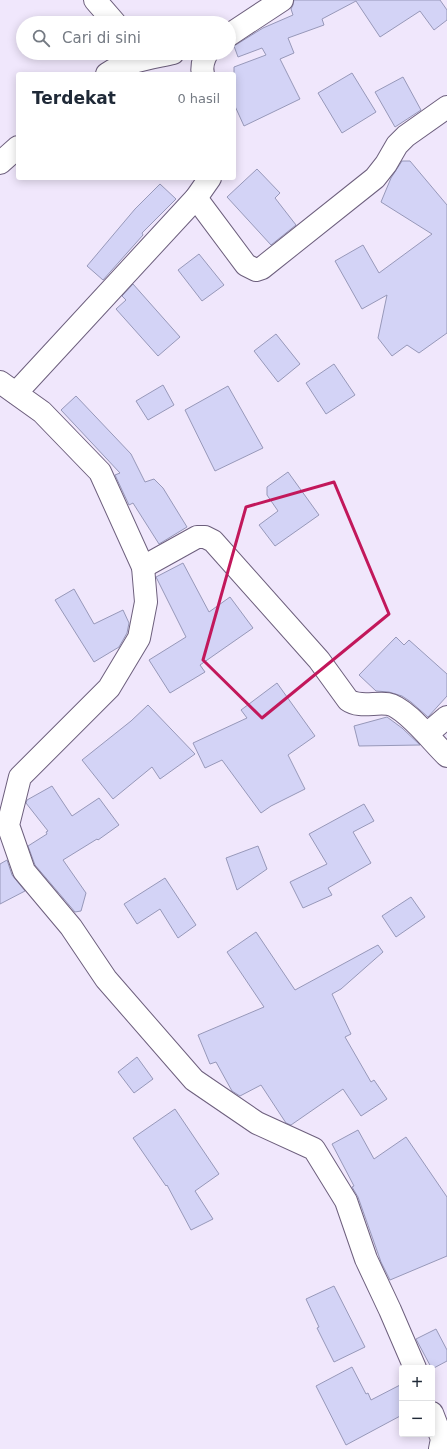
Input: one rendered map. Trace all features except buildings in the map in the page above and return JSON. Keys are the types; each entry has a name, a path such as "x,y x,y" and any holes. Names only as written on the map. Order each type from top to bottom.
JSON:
{"street":[{"path":"95,0 109,16"},
{"path":"236,31 282,0"},
{"path":"110,72 133,60"},
{"path":"203,72 204,60"},
{"path":"196,198 246,265 256,270 262,268 375,178 386,164 397,145 406,136 447,107"},
{"path":"0,163 16,149"},
{"path":"209,180 196,198 8,387 42,412 100,472 143,567 146,602 139,638 109,688 20,777 8,825 24,871 71,927 106,979 194,1080 257,1123 314,1149 346,1202 366,1259 414,1365"},
{"path":"143,567 197,537 205,537 213,541 319,660 348,700 356,704 388,704 400,708 447,756"},
{"path":"427,734 447,717"},
{"path":"435,1421 442,1439 440,1449"}],"highlighted area":[{"path":"334,482 389,614 262,718 203,660 246,507"}]}
